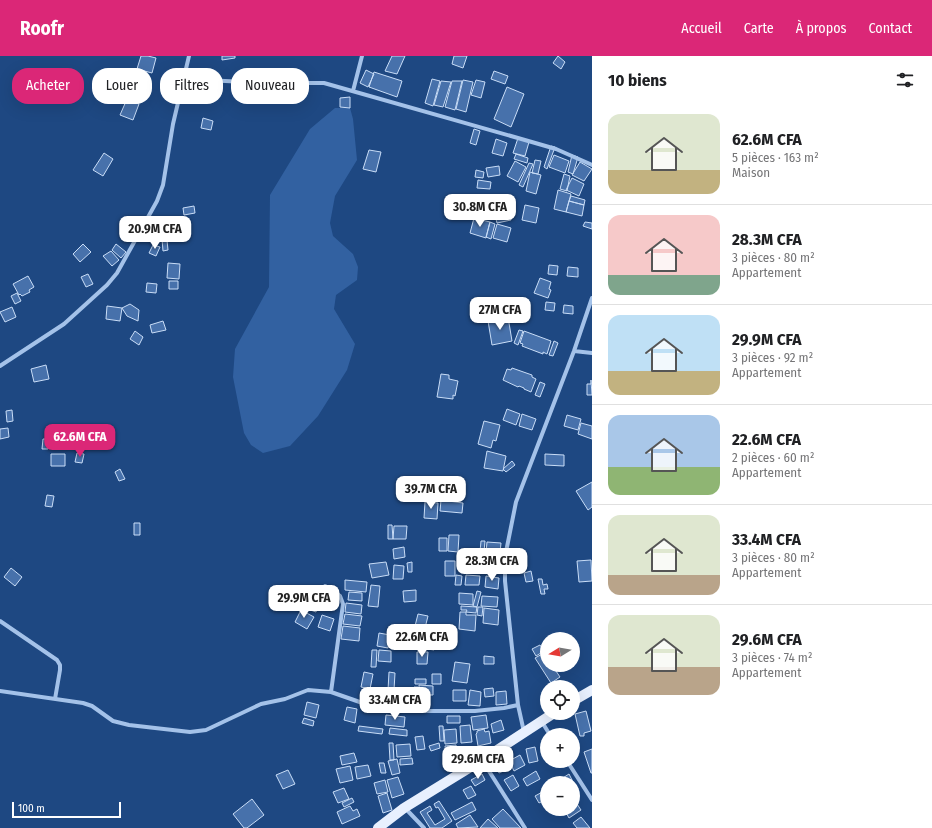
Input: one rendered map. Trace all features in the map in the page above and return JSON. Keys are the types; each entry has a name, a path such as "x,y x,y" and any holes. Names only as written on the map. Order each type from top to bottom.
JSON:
{"main road":[{"path":"580,697 592,690"},
{"path":"378,828 404,808 482,760 541,721"}],"street":[{"path":"186,68 189,56"},
{"path":"353,91 362,56"},
{"path":"223,81 266,83 324,83 534,142 556,149 592,165"},
{"path":"0,366 64,324 107,285 117,273 157,200 163,185 178,104"},
{"path":"524,732 518,705 504,581 506,550 516,502 574,351 592,298"},
{"path":"574,351 592,353"},
{"path":"325,586 340,596 343,604 331,692"},
{"path":"0,621 57,660 60,665 60,670 55,699"},
{"path":"0,691 92,706 113,721 129,725 190,732 206,730 261,704 285,699 308,690 331,692 374,707 395,711 475,711 518,705"},
{"path":"541,721 546,728"},
{"path":"482,760 525,828"},
{"path":"571,768 592,800"},
{"path":"404,808 424,828"}],"shaded area":[{"path":"335,108 350,108 353,119 357,160 335,196 330,223 333,236 353,254 358,267 357,280 336,295 334,309 355,344 347,370 318,416 290,446 263,453 251,445 244,433 233,377 235,349 269,287 270,195 310,129"}],"building":[{"path":"141,56 156,58 152,73 152,68 137,68"},
{"path":"222,56 235,56 235,58 222,60"},
{"path":"392,56 405,56 397,74 385,71"},
{"path":"454,56 467,56 463,68 452,64"},
{"path":"558,56 565,62 561,69 553,63"},
{"path":"366,70 374,74 368,87 360,83"},
{"path":"494,71 508,76 505,84 491,79"},
{"path":"374,72 402,81 397,97 369,87"},
{"path":"432,79 440,81 433,106 425,103"},
{"path":"463,80 473,82 466,112 456,109"},
{"path":"476,80 485,82 481,98 471,95"},
{"path":"441,81 451,82 443,107 434,105"},
{"path":"452,81 462,81 455,110 445,107"},
{"path":"507,87 524,94 511,127 494,119"},
{"path":"350,97 350,108 340,107 340,98"},
{"path":"125,104 139,104 133,120 120,115"},
{"path":"203,118 213,121 211,130 201,128"},
{"path":"474,129 480,131 476,145 470,143"},
{"path":"518,138 529,142 525,156 513,153"},
{"path":"496,139 507,143 503,156 492,153"},
{"path":"551,146 555,147 547,169 544,167"},
{"path":"369,150 381,152 376,172 363,169"},
{"path":"104,153 113,159 103,176 93,170"},
{"path":"516,154 528,158 527,163 514,159"},
{"path":"554,155 569,161 565,173 549,167"},
{"path":"572,155 578,157 573,174 568,172"},
{"path":"535,160 541,161 538,174 532,173"},
{"path":"515,161 526,167 518,182 507,176"},
{"path":"580,162 592,169 584,181 572,175"},
{"path":"529,163 533,164 523,187 519,185"},
{"path":"499,166 500,175 488,177 486,168"},
{"path":"476,170 484,172 483,178 475,177"},
{"path":"530,172 541,175 536,194 526,191"},
{"path":"564,174 570,176 567,191 560,189"},
{"path":"572,178 584,184 579,196 566,190"},
{"path":"478,180 491,182 490,189 477,188"},
{"path":"558,190 571,194 566,212 554,209"},
{"path":"571,196 585,200 584,205 569,201"},
{"path":"569,201 584,205 582,216 566,212"},
{"path":"525,205 539,208 536,223 522,220"},
{"path":"194,206 195,213 184,215 183,208"},
{"path":"510,213 511,220 497,223 495,215"},
{"path":"474,218 490,222 486,238 470,233"},
{"path":"490,222 495,224 491,239 486,237"},
{"path":"585,222 592,223 592,229 583,226"},
{"path":"497,224 511,228 507,242 493,238"},
{"path":"162,239 167,240 168,250 163,251"},
{"path":"83,244 91,252 80,262 73,254"},
{"path":"116,244 126,252 121,258 112,250"},
{"path":"153,245 160,247 156,256 149,253"},
{"path":"111,251 119,260 112,266 103,256"},
{"path":"168,263 180,264 179,279 167,278"},
{"path":"549,265 558,266 557,275 548,274"},
{"path":"568,267 578,268 578,277 567,276"},
{"path":"88,274 93,284 86,287 81,277"},
{"path":"28,276 34,287 29,290 30,292 22,296 20,294 19,295 13,284"},
{"path":"540,278 551,282 549,289 551,290 548,298 534,293"},
{"path":"169,281 178,281 178,289 169,289"},
{"path":"147,283 157,284 156,293 146,292"},
{"path":"17,293 21,301 15,304 11,296"},
{"path":"546,302 555,303 554,311 545,310"},
{"path":"130,304 139,310 138,321 127,316 122,308"},
{"path":"564,305 573,306 573,314 563,313"},
{"path":"107,306 122,308 120,321 106,319"},
{"path":"12,307 16,317 5,322 0,312"},
{"path":"508,317 512,341 492,345 488,321"},
{"path":"163,321 166,330 152,333 150,325"},
{"path":"519,330 523,331 518,345 514,343"},
{"path":"135,331 143,337 139,345 130,339"},
{"path":"524,331 551,341 547,354 543,352 543,354 522,346 523,344 520,343"},
{"path":"554,341 558,343 553,356 549,355"},
{"path":"46,365 49,379 34,382 31,369"},
{"path":"512,368 532,375 532,377 536,379 531,392 503,380 507,369 511,370"},
{"path":"441,374 449,375 449,379 458,381 453,399 437,397"},
{"path":"591,380 592,395 587,395 587,384 591,384"},
{"path":"540,382 545,384 540,397 535,395"},
{"path":"507,409 520,414 516,425 503,420"},
{"path":"12,410 13,421 7,422 6,411"},
{"path":"522,414 536,419 532,430 519,426"},
{"path":"567,415 581,419 578,430 564,426"},
{"path":"484,421 500,425 496,441 493,440 491,448 478,444"},
{"path":"581,423 592,426 592,439 578,434"},
{"path":"8,428 9,437 0,439 0,429"},
{"path":"43,439 49,439 48,449 42,449"},
{"path":"73,439 81,439 81,449 73,448"},
{"path":"487,451 506,456 503,471 484,468"},
{"path":"77,453 84,454 82,463 75,462"},
{"path":"51,454 65,454 65,466 51,466"},
{"path":"545,454 564,455 564,466 545,465"},
{"path":"512,461 515,465 506,472 503,469"},
{"path":"120,469 125,479 119,481 115,472"},
{"path":"592,482 592,507 588,510 576,491"},
{"path":"47,495 54,496 52,507 45,506"},
{"path":"441,500 463,503 462,513 440,511"},
{"path":"425,502 438,503 437,519 424,518"},
{"path":"134,523 140,523 140,535 134,535"},
{"path":"388,525 392,525 393,539 388,539"},
{"path":"394,526 407,526 406,539 393,539"},
{"path":"449,535 459,535 458,552 448,551"},
{"path":"439,538 447,538 447,551 439,551"},
{"path":"481,541 485,541 484,552 480,552"},
{"path":"487,542 501,543 500,553 486,552"},
{"path":"404,547 405,557 394,559 393,549"},
{"path":"591,560 592,581 579,582 577,561"},
{"path":"445,561 455,561 455,576 445,576"},
{"path":"386,562 389,575 372,578 369,564"},
{"path":"412,562 412,572 408,572 407,563"},
{"path":"394,565 404,566 403,579 393,579"},
{"path":"11,568 22,577 15,586 4,577"},
{"path":"531,571 533,581 526,582 524,573"},
{"path":"456,575 462,576 461,585 455,585"},
{"path":"466,575 480,576 479,585 465,585"},
{"path":"486,576 499,578 498,589 485,587"},
{"path":"538,579 542,579 543,585 547,584 548,589 544,589 545,594 541,594"},
{"path":"345,580 367,582 366,592 345,590"},
{"path":"371,585 380,586 378,607 368,606"},
{"path":"416,590 416,601 404,602 403,591"},
{"path":"477,591 481,592 477,607 473,606"},
{"path":"349,592 362,593 362,601 348,600"},
{"path":"303,593 320,598 316,612 299,606"},
{"path":"459,593 473,594 473,605 459,604"},
{"path":"482,596 498,597 497,607 481,606"},
{"path":"346,603 362,605 361,614 345,612"},
{"path":"461,606 477,607 476,613 461,610"},
{"path":"478,607 483,607 482,616 477,615"},
{"path":"484,608 499,610 498,625 483,623"},
{"path":"301,610 314,617 307,629 295,622"},
{"path":"460,612 466,612 466,615 476,615 475,631 459,629"},
{"path":"345,614 362,616 360,626 343,624"},
{"path":"418,614 428,616 424,632 414,630"},
{"path":"322,615 334,619 330,631 318,627"},
{"path":"343,626 360,628 359,641 341,639"},
{"path":"393,632 403,633 403,647 392,647"},
{"path":"379,633 390,635 388,648 377,646"},
{"path":"422,638 435,640 434,650 421,648"},
{"path":"540,645 540,654 536,656 532,649"},
{"path":"372,650 377,650 376,667 371,667"},
{"path":"379,650 391,651 391,662 378,661"},
{"path":"417,652 428,652 427,664 417,664"},
{"path":"540,655 540,666 535,658"},
{"path":"484,656 494,657 494,664 484,664"},
{"path":"455,662 470,664 467,683 452,681"},
{"path":"364,672 373,674 370,689 361,687"},
{"path":"389,672 395,673 394,690 388,690"},
{"path":"544,672 557,672 560,677 556,680 549,680"},
{"path":"432,674 441,674 441,684 432,684"},
{"path":"415,679 426,679 426,684 415,684"},
{"path":"419,685 433,686 433,695 424,695 424,693 419,692"},
{"path":"414,687 418,687 416,709 412,708"},
{"path":"493,688 494,696 485,697 484,689"},
{"path":"453,690 466,690 466,701 453,701"},
{"path":"470,690 481,692 480,706 468,705"},
{"path":"506,691 507,704 496,705 496,692"},
{"path":"307,702 319,705 316,718 304,715"},
{"path":"418,704 428,704 428,708 418,708"},
{"path":"347,707 357,709 355,723 344,720"},
{"path":"586,711 591,731 584,733 584,736 580,736 580,728 578,728 576,720 580,720 580,713"},
{"path":"386,715 405,717 404,727 385,725"},
{"path":"486,715 488,728 473,730 471,717"},
{"path":"447,716 460,716 460,723 447,723"},
{"path":"304,718 314,721 313,726 302,723"},
{"path":"501,720 504,730 493,733 491,724"},
{"path":"470,725 472,742 461,743 460,726"},
{"path":"359,726 383,729 382,734 358,731"},
{"path":"439,726 443,726 444,741 440,741"},
{"path":"390,728 407,730 407,736 389,734"},
{"path":"456,729 457,743 445,744 444,730"},
{"path":"484,729 485,732 489,731 491,743 478,746 477,731"},
{"path":"423,736 425,749 417,750 415,737"},
{"path":"389,743 393,743 394,760 390,760"},
{"path":"439,743 440,748 431,751 429,746"},
{"path":"410,744 411,756 397,757 396,745"},
{"path":"456,745 457,753 446,754 445,746"},
{"path":"535,747 538,761 529,763 526,749"},
{"path":"592,749 592,773 591,773 584,752"},
{"path":"354,753 357,762 342,765 340,756"},
{"path":"520,755 525,765 514,771 509,761"},
{"path":"412,758 413,764 400,765 400,759"},
{"path":"397,759 400,773 392,775 388,761"},
{"path":"506,761 510,768 499,773 496,767"},
{"path":"379,763 384,763 386,773 381,773"},
{"path":"368,765 371,776 357,779 355,767"},
{"path":"350,766 353,780 340,783 336,769"},
{"path":"288,770 295,784 283,789 276,775"},
{"path":"536,771 540,779 527,786 523,779"},
{"path":"482,774 485,780 475,786 471,780"},
{"path":"513,775 519,786 511,791 504,780"},
{"path":"398,777 404,794 392,798 387,780"},
{"path":"385,780 388,792 377,794 374,783"},
{"path":"471,786 476,795 468,799 463,790"},
{"path":"344,788 349,799 338,803 333,792"},
{"path":"387,793 392,810 383,813 378,796"},
{"path":"540,793 540,802 539,803 535,796"},
{"path":"352,798 354,802 344,807 342,803"},
{"path":"252,799 264,815 247,828 244,828 233,814"},
{"path":"439,801 452,821 442,828 430,828 420,812 430,806 432,810 427,813 435,825 445,819 438,807 436,808 434,804"},
{"path":"472,802 476,810 455,820 451,813"},
{"path":"350,806 353,811 357,809 360,816 342,824 337,812"},
{"path":"503,809 521,828 500,828 492,819"},
{"path":"470,815 478,827 458,828 456,824"},
{"path":"581,817 590,828 577,828 573,823"},
{"path":"488,819 498,828 480,828"}]}
